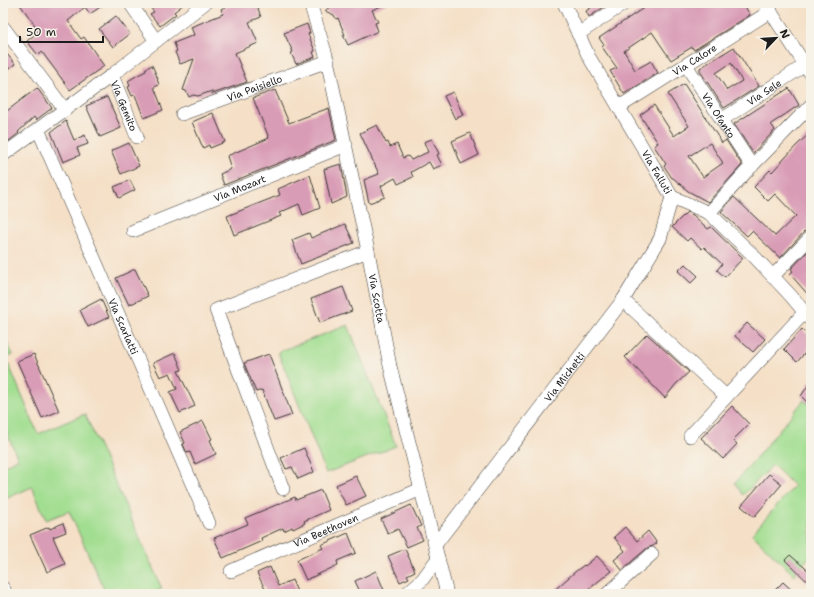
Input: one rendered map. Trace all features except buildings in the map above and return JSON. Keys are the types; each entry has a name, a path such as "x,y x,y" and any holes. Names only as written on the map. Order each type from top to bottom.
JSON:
{"street":[{"path":"130,3 156,41"},
{"path":"3,155 112,75 205,3"},
{"name":"Via Scotta","path":"310,3 328,61 368,251 390,366 447,594"},
{"name":"Via Falluti","path":"564,3 589,57 672,197 709,213 773,276 808,317"},
{"path":"578,34 625,3"},
{"path":"768,7 808,69"},
{"name":"Via Calore","path":"618,107 686,65 768,7"},
{"path":"3,26 65,110"},
{"name":"Via Paisiello","path":"182,114 328,61"},
{"name":"Via Ofanto","path":"686,65 723,119 752,166"},
{"name":"Via Sele","path":"723,119 808,69"},
{"name":"Via Gemito","path":"112,75 137,136"},
{"path":"709,213 811,105"},
{"name":"Via Scarlatti","path":"38,129 209,523"},
{"name":"Via Mozart","path":"133,231 346,145"},
{"name":"Via Michetti","path":"435,545 623,300 660,239 672,197"},
{"path":"773,276 811,237"},
{"path":"283,489 216,310 368,251"},
{"path":"623,300 726,396"},
{"path":"690,436 726,396 808,317"},
{"name":"Via Beethoven","path":"231,571 421,489"},
{"path":"607,594 652,554"},
{"path":"406,594 422,580 438,558"},
{"path":"3,588 6,594"}],"green space":[{"path":"348,325 396,446 326,473 278,352"},
{"path":"3,333 13,355 6,358 38,434 85,414 162,589 151,594 106,594 69,511 46,520 32,487 3,500 3,466 18,459 3,424"},
{"path":"804,400 811,407 811,555 794,575 752,534 794,486 773,465 743,495 735,483"}]}
